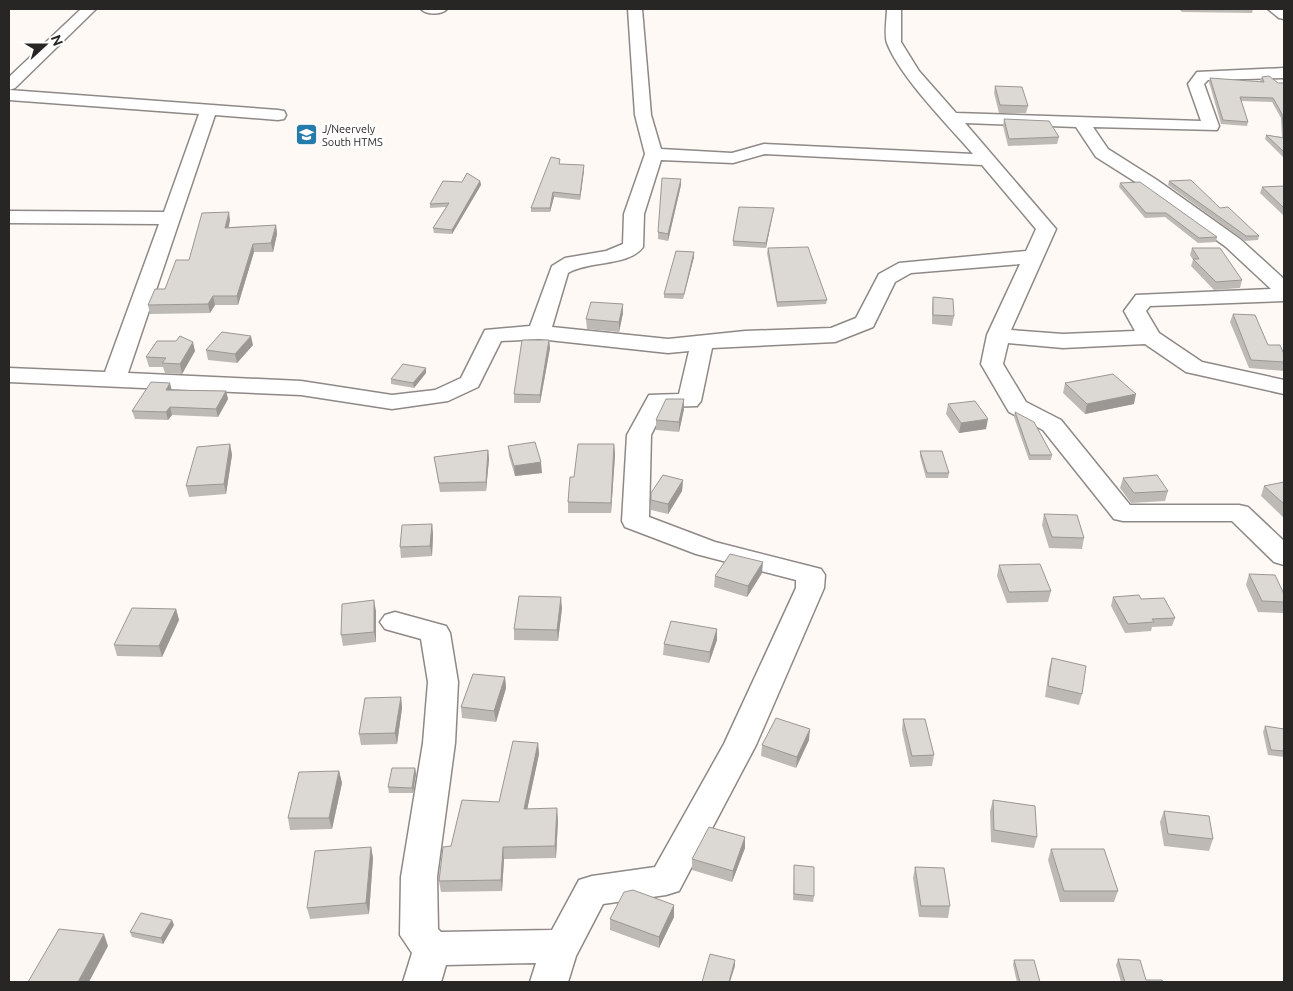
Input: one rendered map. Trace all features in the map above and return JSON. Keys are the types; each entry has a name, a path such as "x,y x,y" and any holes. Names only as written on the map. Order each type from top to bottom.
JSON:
{"street":[{"path":"9,85 89,9"},
{"path":"428,9 440,9"},
{"path":"539,332 559,270 572,262 610,256 633,247 634,214 654,154 643,115 635,9"},
{"path":"894,9 894,42 913,74 1046,229 998,335 992,364 1017,407 1052,425 1123,513 1239,513 1284,556"},
{"path":"1275,9 1284,15"},
{"path":"949,118 1211,126 1196,84 1203,75 1281,75"},
{"path":"9,95 278,114"},
{"path":"114,380 209,110"},
{"path":"1082,123 1102,154 1151,184 1233,243 1284,290"},
{"path":"654,154 733,158 764,149 985,160"},
{"path":"9,217 172,218"},
{"path":"9,375 300,388 392,402 440,396 470,382 493,335 539,332 668,346 745,338 835,335 865,322 886,278 906,267 1032,257"},
{"path":"1284,295 1144,300 1135,311 1150,337 1194,367 1284,387"},
{"path":"998,335 1063,341 1150,337"},
{"path":"549,982 562,946 592,891 666,880 740,745 810,588 811,575 706,548 635,521 638,435 657,400 689,401 702,342"},
{"path":"394,622 435,633 443,682 439,743 419,877 420,934 427,966 562,946"}],"building":[{"path":"1269,76 1278,83 1284,83 1284,138 1282,114 1273,98 1240,97 1248,122 1223,120 1210,78 1264,82 1262,77"},
{"path":"995,86 1022,87 1028,106 1000,105"},
{"path":"1004,119 1049,121 1059,137 1009,139"},
{"path":"1266,135 1284,138 1284,152"},
{"path":"551,157 560,159 559,164 584,165 580,195 553,192 550,208 531,208"},
{"path":"467,173 480,181 452,230 433,228 449,203 430,204 443,181 462,182"},
{"path":"662,178 681,179 668,234 658,232"},
{"path":"1191,180 1220,208 1228,207 1259,236 1246,236 1169,181"},
{"path":"1140,182 1217,237 1199,238 1166,213 1146,213 1120,183"},
{"path":"1284,186 1284,208 1262,187"},
{"path":"739,207 774,208 766,243 733,241"},
{"path":"229,212 225,228 276,225 271,243 253,244 237,296 213,296 208,304 148,305 155,289 165,289 176,260 189,260 202,213"},
{"path":"808,247 827,300 777,302 768,248"},
{"path":"1192,248 1220,248 1242,280 1216,282 1193,259 1199,259"},
{"path":"676,251 694,252 684,294 664,294"},
{"path":"933,297 953,299 954,316 933,315"},
{"path":"591,302 623,304 619,322 586,319"},
{"path":"1233,314 1255,315 1268,345 1280,345 1284,354 1284,362 1251,360"},
{"path":"222,332 251,336 235,354 206,350"},
{"path":"180,336 193,342 180,364 162,363 166,358 146,357 157,341 176,341"},
{"path":"522,340 549,340 540,395 514,394"},
{"path":"403,364 426,368 413,383 391,379"},
{"path":"1113,374 1136,394 1087,404 1065,383"},
{"path":"151,382 170,383 166,390 226,391 216,409 170,407 166,412 132,411"},
{"path":"666,399 684,399 679,422 656,420"},
{"path":"975,401 988,419 961,423 948,404"},
{"path":"1015,412 1034,422 1052,455 1030,455"},
{"path":"535,442 541,462 514,466 508,446"},
{"path":"230,444 224,484 186,486 197,447"},
{"path":"578,444 614,444 611,503 568,502 570,477 574,477"},
{"path":"488,450 486,482 439,483 434,457"},
{"path":"920,451 942,451 949,473 927,473"},
{"path":"663,475 683,480 668,504 651,500 651,493"},
{"path":"1157,475 1168,491 1134,493 1123,478"},
{"path":"1284,482 1284,504 1264,486"},
{"path":"1044,514 1077,515 1084,538 1052,537"},
{"path":"432,524 430,546 400,547 402,525"},
{"path":"730,554 763,562 748,586 715,576"},
{"path":"1040,564 1051,591 1009,592 999,565"},
{"path":"1249,574 1275,575 1284,594 1284,602 1262,601"},
{"path":"1139,595 1141,599 1164,598 1175,618 1152,619 1154,622 1128,624 1113,597"},
{"path":"519,596 561,597 557,630 514,629"},
{"path":"374,600 374,632 341,635 342,604"},
{"path":"132,608 176,609 159,646 114,645"},
{"path":"671,621 717,629 710,652 664,644"},
{"path":"1052,658 1086,666 1082,694 1048,686"},
{"path":"473,674 505,677 494,711 461,707"},
{"path":"401,697 395,733 359,734 365,698"},
{"path":"776,718 810,729 797,757 762,745"},
{"path":"903,719 925,719 934,755 912,756"},
{"path":"1265,726 1284,729 1284,751 1271,750"},
{"path":"513,741 538,743 524,809 557,808 555,846 503,847 501,880 439,881 443,847 451,846 462,800 499,802"},
{"path":"392,768 415,768 412,788 388,787"},
{"path":"339,771 329,818 288,818 299,772"},
{"path":"993,800 1035,806 1037,837 994,830"},
{"path":"1164,811 1209,816 1213,839 1168,834"},
{"path":"709,827 745,837 733,871 692,859"},
{"path":"371,847 366,903 307,908 315,851"},
{"path":"1051,849 1104,849 1118,891 1064,891"},
{"path":"794,865 814,867 814,896 794,894"},
{"path":"915,867 944,868 950,906 921,906"},
{"path":"633,890 674,905 659,937 610,919 624,892"},
{"path":"141,913 172,920 161,938 130,932"},
{"path":"59,929 104,934 78,982 28,982"},
{"path":"710,954 735,960 729,982 702,982"},
{"path":"1118,959 1140,960 1146,980 1162,980 1163,982 1125,982"},
{"path":"1014,960 1034,960 1040,982 1020,982"}],"place":[{"name":"J/Neervely South HTMS","path":"306,135"}]}
